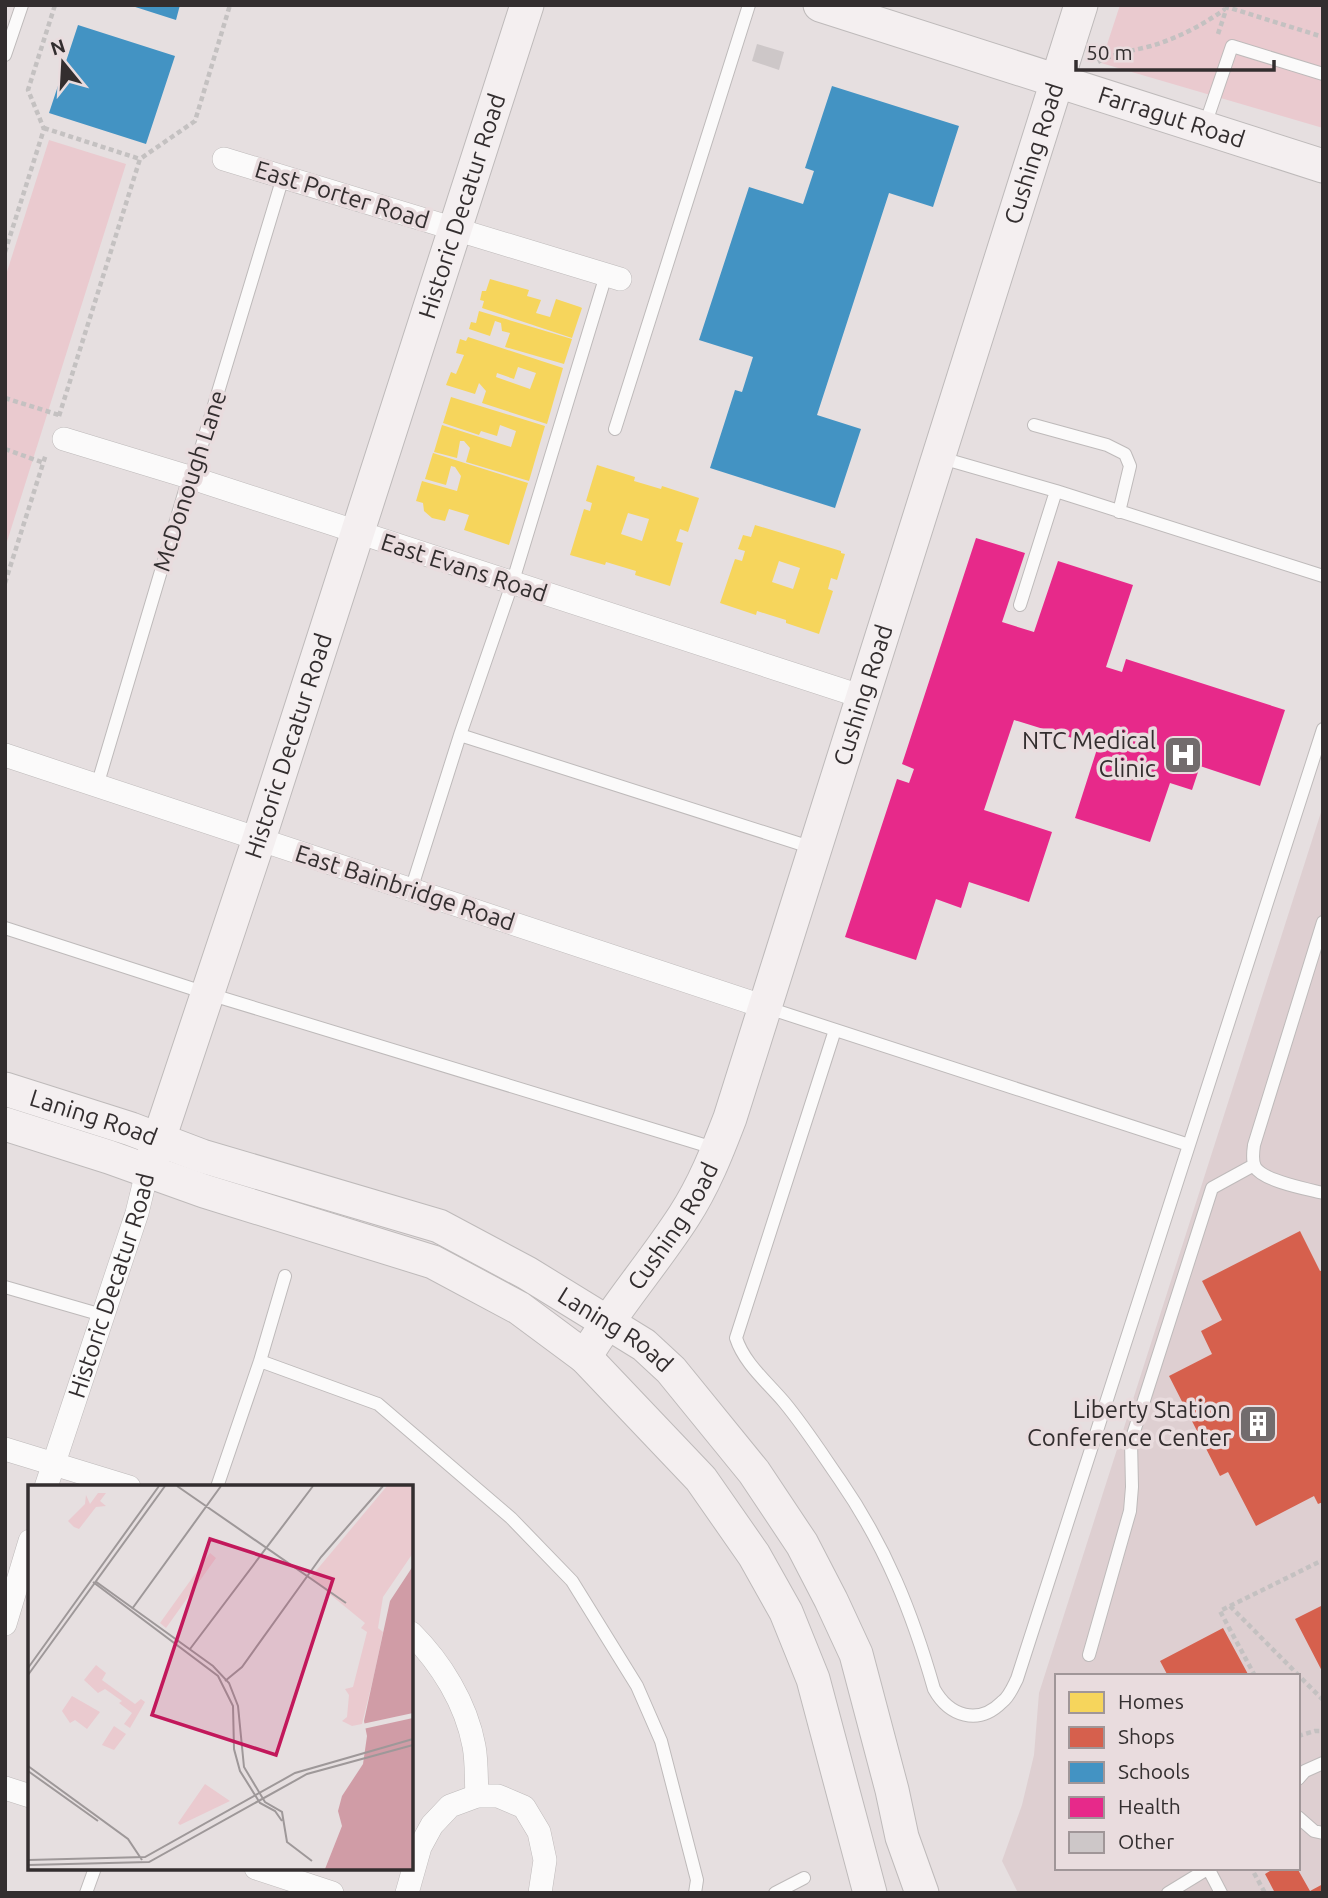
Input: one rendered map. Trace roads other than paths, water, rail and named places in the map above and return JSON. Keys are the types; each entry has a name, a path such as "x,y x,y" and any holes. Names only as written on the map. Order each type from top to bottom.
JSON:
{"street":[{"name":"Historic Decatur Road","path":"47,1485 137,1213 147,1172 209,994 527,5"},
{"name":"Farragut Road","path":"820,5 1323,166"},
{"name":"Cushing Road","path":"585,1357 607,1321 684,1215 706,1178 719,1149 1081,5"},
{"name":"East Porter Road","path":"224,159 613,277"},
{"name":"East Evans Road","path":"56,439 189,477 863,697"},
{"name":"East Bainbridge Road","path":"7,762 97,786 765,1007"},
{"name":"Laning Road","path":"5,1089 202,1156 439,1226 527,1273 644,1345 671,1370 754,1472 802,1544 856,1654 902,1837 922,1893"},
{"name":"Laning Road","path":"5,1124 333,1233 433,1262 519,1308 585,1357 701,1479 754,1555 786,1612 813,1679 870,1893"},
{"path":"5,1449 122,1485"},
{"path":"5,1623 28,1548"},
{"path":"413,1635 433,1655 460,1702 474,1746 477,1796"},
{"path":"5,1788 28,1795"},
{"path":"407,1893 420,1847 432,1825 450,1806 477,1796 498,1796 524,1807 539,1832 545,1860 540,1893"},
{"path":"264,1870 332,1893"}],"lane":[{"path":"5,54 22,5"},
{"path":"615,429 750,5"},
{"path":"1204,128 1232,46 1323,74"},
{"name":"McDonough Lane","path":"97,786 189,477 199,455 283,177"},
{"path":"411,890 613,277"},
{"path":"1034,425 1107,445 1125,454 1130,466 1119,512"},
{"path":"938,457 1056,491 1323,576"},
{"path":"1020,606 1056,491"},
{"path":"835,1030 736,1338 743,1354 788,1407 841,1481 883,1550 900,1585 934,1689 948,1708 968,1716 993,1710 1004,1701 1017,1679 1323,729"},
{"path":"460,735 814,849"},
{"path":"1323,922 1254,1145 1254,1166 1260,1173 1323,1193"},
{"path":"5,928 209,994 719,1149"},
{"path":"765,1007 1189,1145"},
{"path":"1089,1655 1130,1511 1132,1441 1212,1188 1254,1166"},
{"path":"218,1485 260,1361 285,1276"},
{"path":"5,1287 102,1315"},
{"path":"260,1361 378,1404 511,1518 572,1581 637,1686 660,1741 697,1880 695,1893"},
{"path":"1300,1777 1305,1771 1323,1763"},
{"path":"1300,1819 1314,1831 1323,1833"},
{"path":"86,1893 94,1870"},
{"path":"1168,1893 1206,1870"},
{"path":"1210,1870 1221,1893"},
{"path":"775,1893 804,1878"}],"place":[{"name":"NTC Medical Clinic","path":"1183,755"},
{"name":"Liberty Station Conference Center","path":"1258,1424"}]}
